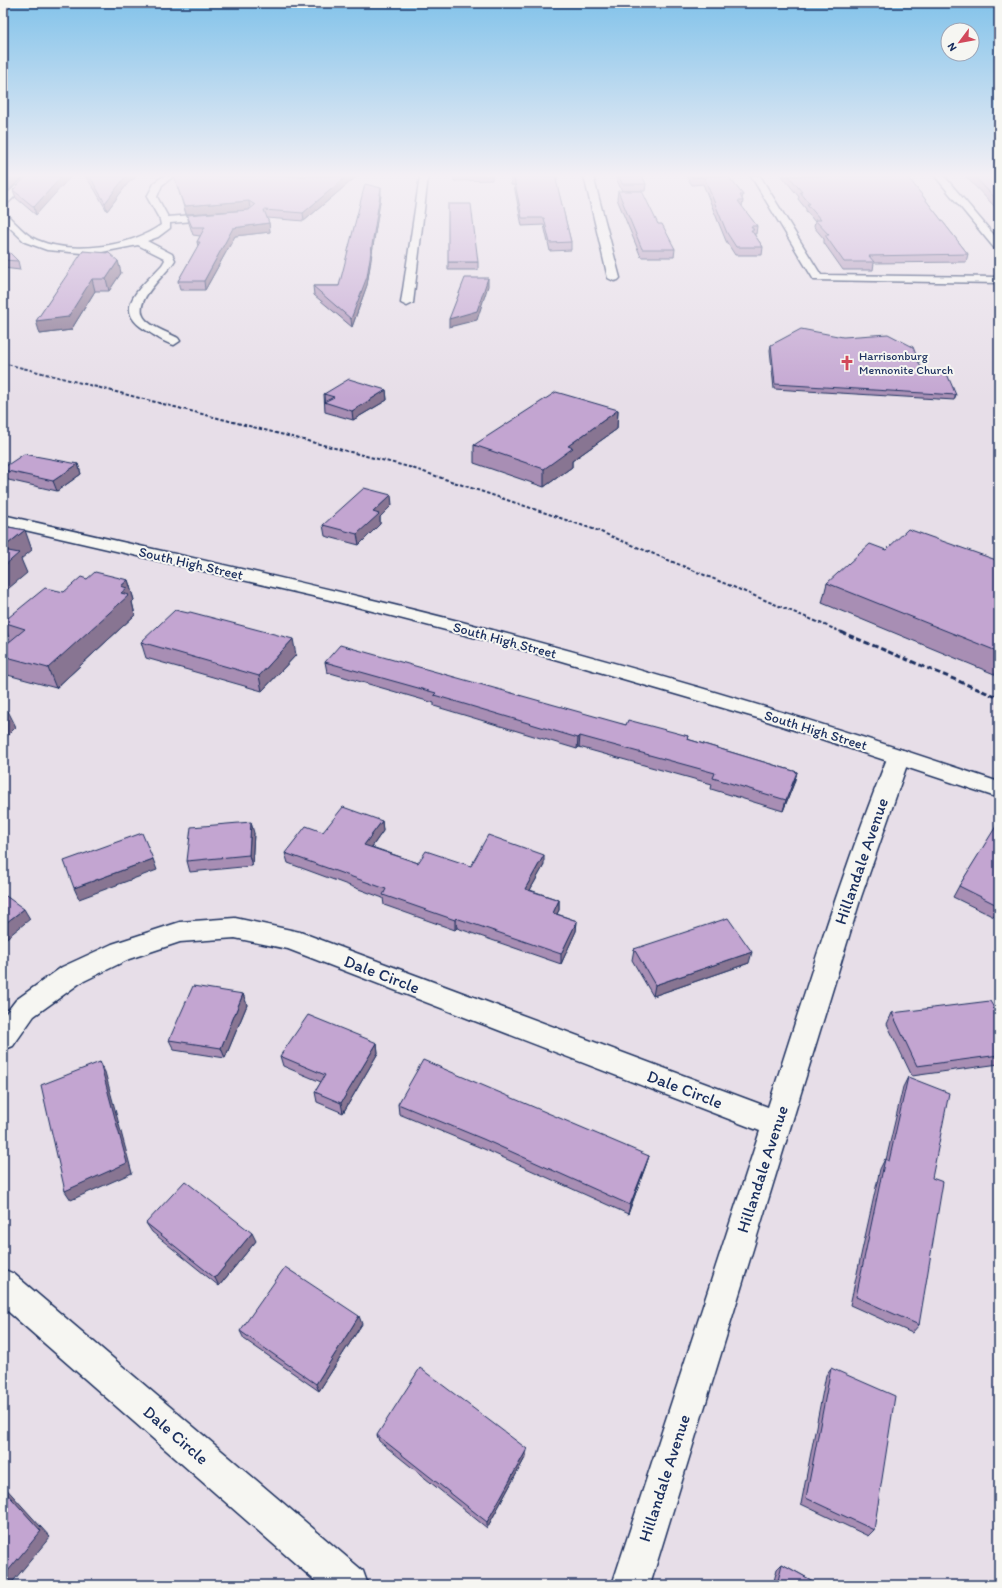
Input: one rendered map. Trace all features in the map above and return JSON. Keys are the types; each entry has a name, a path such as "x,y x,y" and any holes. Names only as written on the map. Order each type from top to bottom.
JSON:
{"street":[{"path":"159,250 168,256 170,260 151,280 141,295 136,304 136,314 143,324 174,341"},
{"path":"407,303 414,250"},
{"path":"607,250 614,278"},
{"path":"801,250 818,278 999,280"},
{"name":"South High Street","path":"3,520 377,606 671,685 899,756 999,790"},
{"name":"Hillandale Avenue","path":"630,1585 849,897 882,796 899,756"},
{"name":"Dale Circle","path":"3,1038 25,1008 71,975 121,951 180,932 235,928 291,939 776,1124"},
{"name":"Dale Circle","path":"3,1285 349,1585"}],"building":[{"path":"3,250 7,250 18,261 3,260"},
{"path":"195,250 221,250 204,281 178,281"},
{"path":"348,250 371,250 367,277 351,319 313,286 339,286"},
{"path":"448,250 477,250 478,262 448,262"},
{"path":"836,250 965,250 968,254 869,256 874,262 844,262"},
{"path":"83,251 109,253 118,261 106,279 92,279 68,317 36,321"},
{"path":"465,278 488,278 477,311 449,319"},
{"path":"801,329 843,337 888,334 913,347 923,373 947,374 956,395 775,384 771,345"},
{"path":"349,379 386,390 352,411 324,402 334,397 324,394"},
{"path":"556,392 618,410 568,446 573,448 544,469 474,445"},
{"path":"24,454 78,464 53,481 3,470 3,468"},
{"path":"364,488 391,495 373,512 379,514 357,534 323,525"},
{"path":"3,526 25,530 3,548"},
{"path":"908,529 999,561 999,652 827,583 870,544 886,550"},
{"path":"3,550 19,553 3,567"},
{"path":"95,572 128,580 121,586 127,588 121,593 129,595 48,668 3,656 3,647 25,629 3,622 45,588 64,592 81,577 87,579"},
{"path":"175,610 188,613 190,612 293,639 259,676 141,642"},
{"path":"340,645 626,725 628,720 688,736 687,739 797,772 786,800 713,778 715,773 580,736 578,738 434,695 436,693 325,662"},
{"path":"3,709 8,711 3,716"},
{"path":"343,807 382,821 364,845 418,863 426,851 471,866 488,835 544,855 525,889 559,900 553,913 577,921 561,954 383,895 386,889 285,853 306,826 323,832"},
{"path":"251,822 249,855 187,861 191,827"},
{"path":"999,823 999,906 959,886"},
{"path":"142,833 153,859 74,888 64,861"},
{"path":"3,894 24,909 3,925"},
{"path":"728,918 752,952 655,985 634,949"},
{"path":"193,986 243,994 221,1048 169,1040"},
{"path":"990,1001 999,1017 999,1055 917,1066 892,1013"},
{"path":"308,1015 377,1043 341,1103 315,1092 325,1075 280,1056"},
{"path":"423,1060 649,1156 630,1205 483,1139 398,1104"},
{"path":"100,1062 127,1163 65,1191 41,1085"},
{"path":"908,1077 949,1093 932,1178 943,1182 919,1325 856,1297 885,1159 889,1161"},
{"path":"185,1181 252,1233 215,1278 146,1223"},
{"path":"285,1267 359,1316 316,1384 240,1331"},
{"path":"420,1368 527,1449 487,1522 377,1435"},
{"path":"831,1368 895,1396 874,1530 806,1498"},
{"path":"3,1489 41,1531 3,1577"},
{"path":"782,1564 820,1585 777,1585"}],"railway":[{"path":"3,363 409,467 596,530 844,633"},
{"path":"841,632 999,698"}],"place":[{"name":"Harrisonburg Mennonite Church","path":"847,363"}]}
